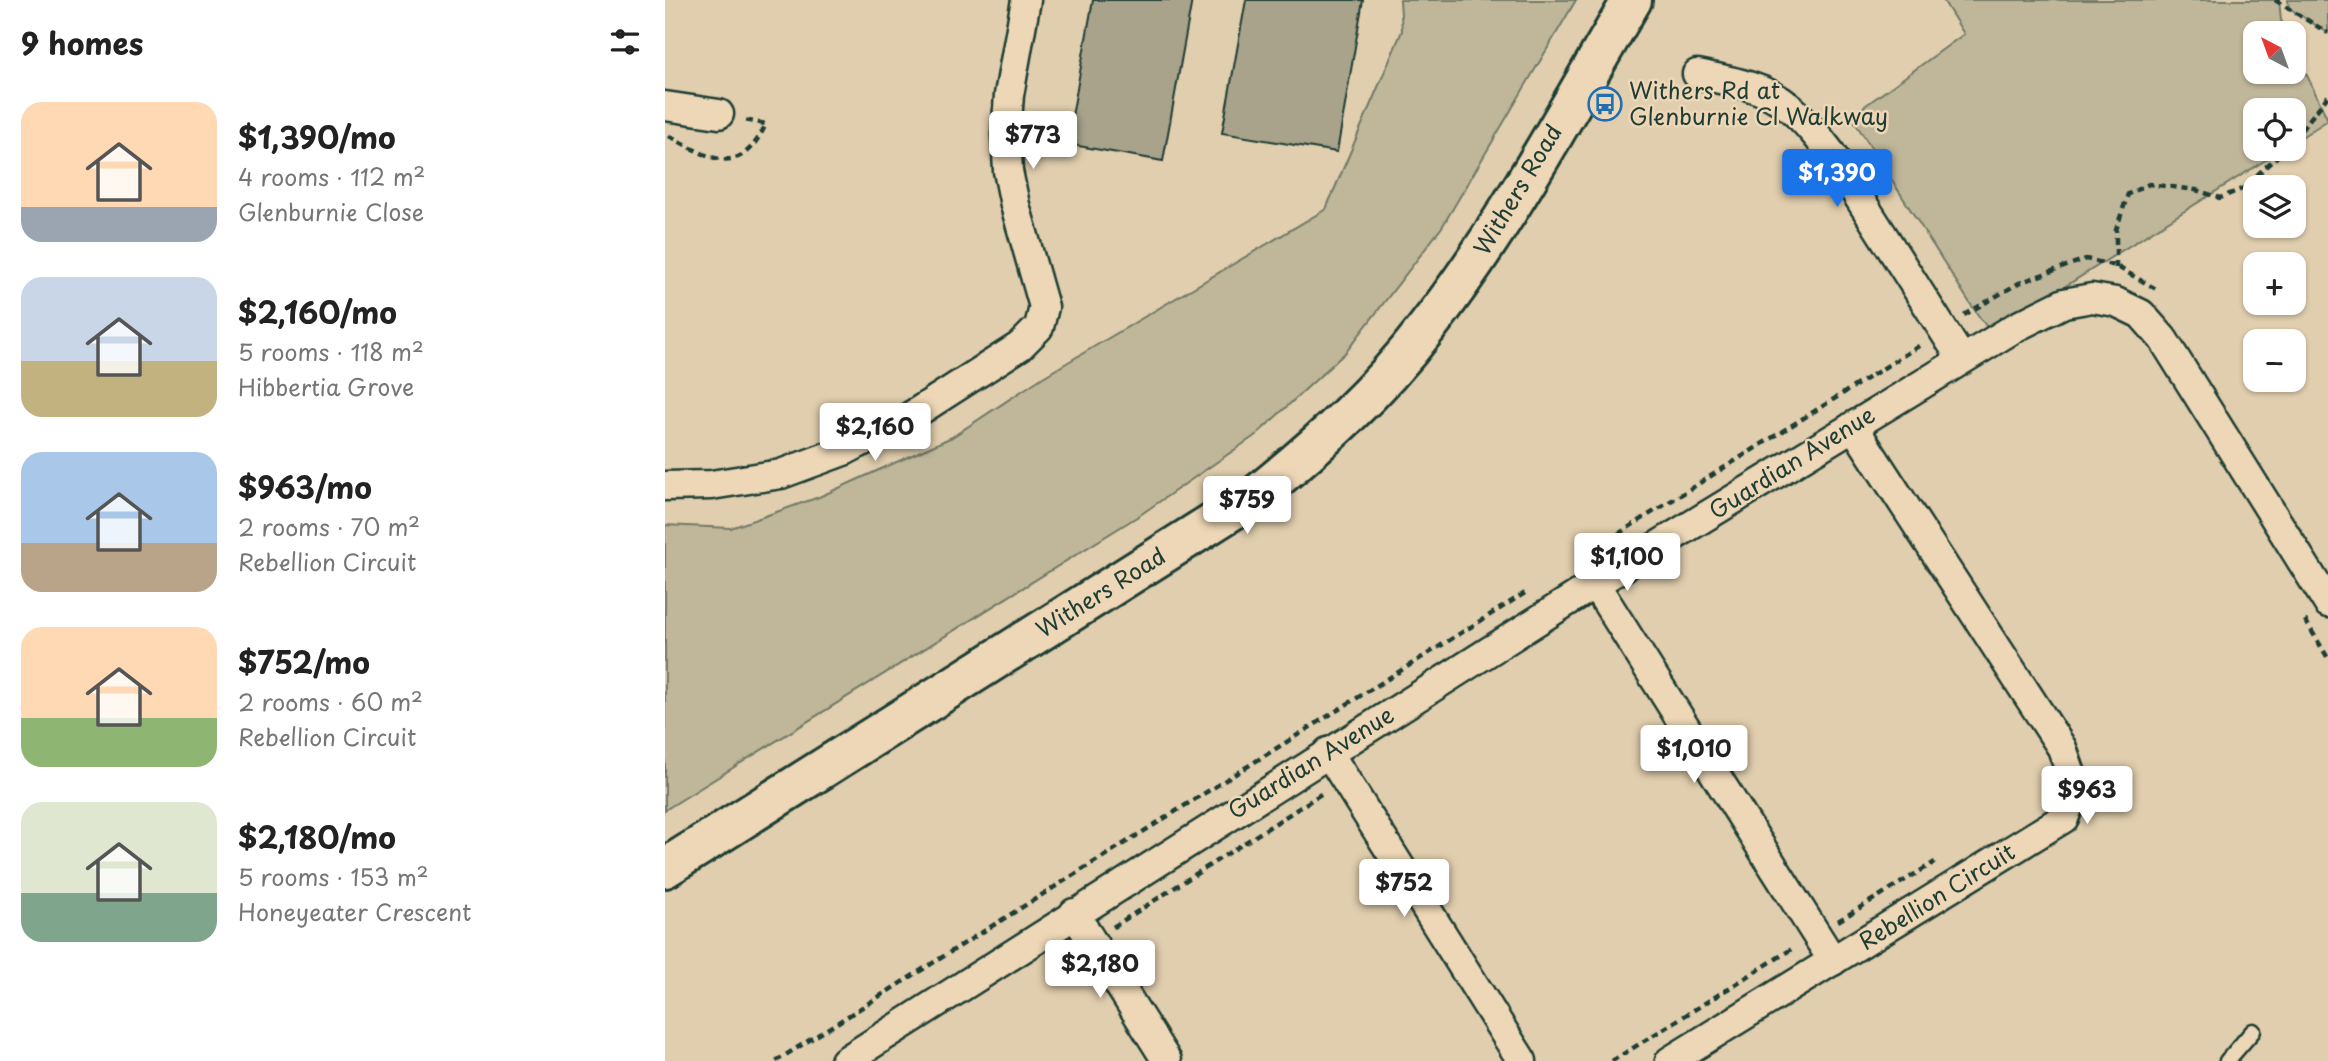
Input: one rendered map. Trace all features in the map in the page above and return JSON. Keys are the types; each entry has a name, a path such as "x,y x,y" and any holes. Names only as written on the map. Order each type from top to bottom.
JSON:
{"main road":[{"name":"Withers Road","path":"665,867 1258,494 1302,458 1383,379 1425,331 1479,256 1632,0"}],"street":[{"path":"665,486 711,485 781,474 846,450 911,416 1020,346 1039,327 1044,307 1015,205 1008,171 1006,135 1009,95 1025,0"},
{"path":"1697,74 1752,85 1779,97 1805,121 1830,152 1961,358"},
{"path":"665,106 719,114"},
{"name":"Guardian Avenue","path":"845,1061 1595,584 1961,358 2064,303 2092,298 2116,302 2141,314 2181,364 2328,603"},
{"name":"Rebellion Circuit","path":"1670,1061 2064,818 2076,788 2062,748 1853,426"},
{"path":"1595,584 1829,922 1833,961"},
{"path":"1328,752 1522,1061"},
{"path":"1074,914 1167,1061"}],"lane":[{"path":"2227,1061 2253,1031"}],"path":[{"path":"2275,0 2328,33"},
{"path":"2287,0 2287,8"},
{"path":"2306,124 2328,96"},
{"path":"2116,302 2116,230 2128,194 2149,184 2196,190 2220,198 2242,189 2274,161"},
{"path":"2299,610 2328,657"},
{"path":"1112,928 1345,779"},
{"path":"1612,1061 1829,922 1941,859"}],"shaded area":[{"path":"1400,0 1576,0 1442,227 1346,352 1256,435 1140,515 665,810 665,525 731,528 819,497 952,437 1043,377 1326,209 1402,31"},
{"path":"1943,0 2279,0 2281,21 2243,21 2243,84 2307,84 2307,76 2328,120 2306,134 2306,98 2243,98 2243,161 2264,161 1991,333 1851,116 1964,34"},
{"path":"2288,0 2328,0 2328,33 2289,8"}],"building":[{"path":"1093,0 1192,0 1163,161 1067,144"},
{"path":"1246,0 1363,0 1337,152 1222,133"}],"place":[{"name":"Withers Rd at Glenburnie Cl Walkway","path":"1605,104"}]}
